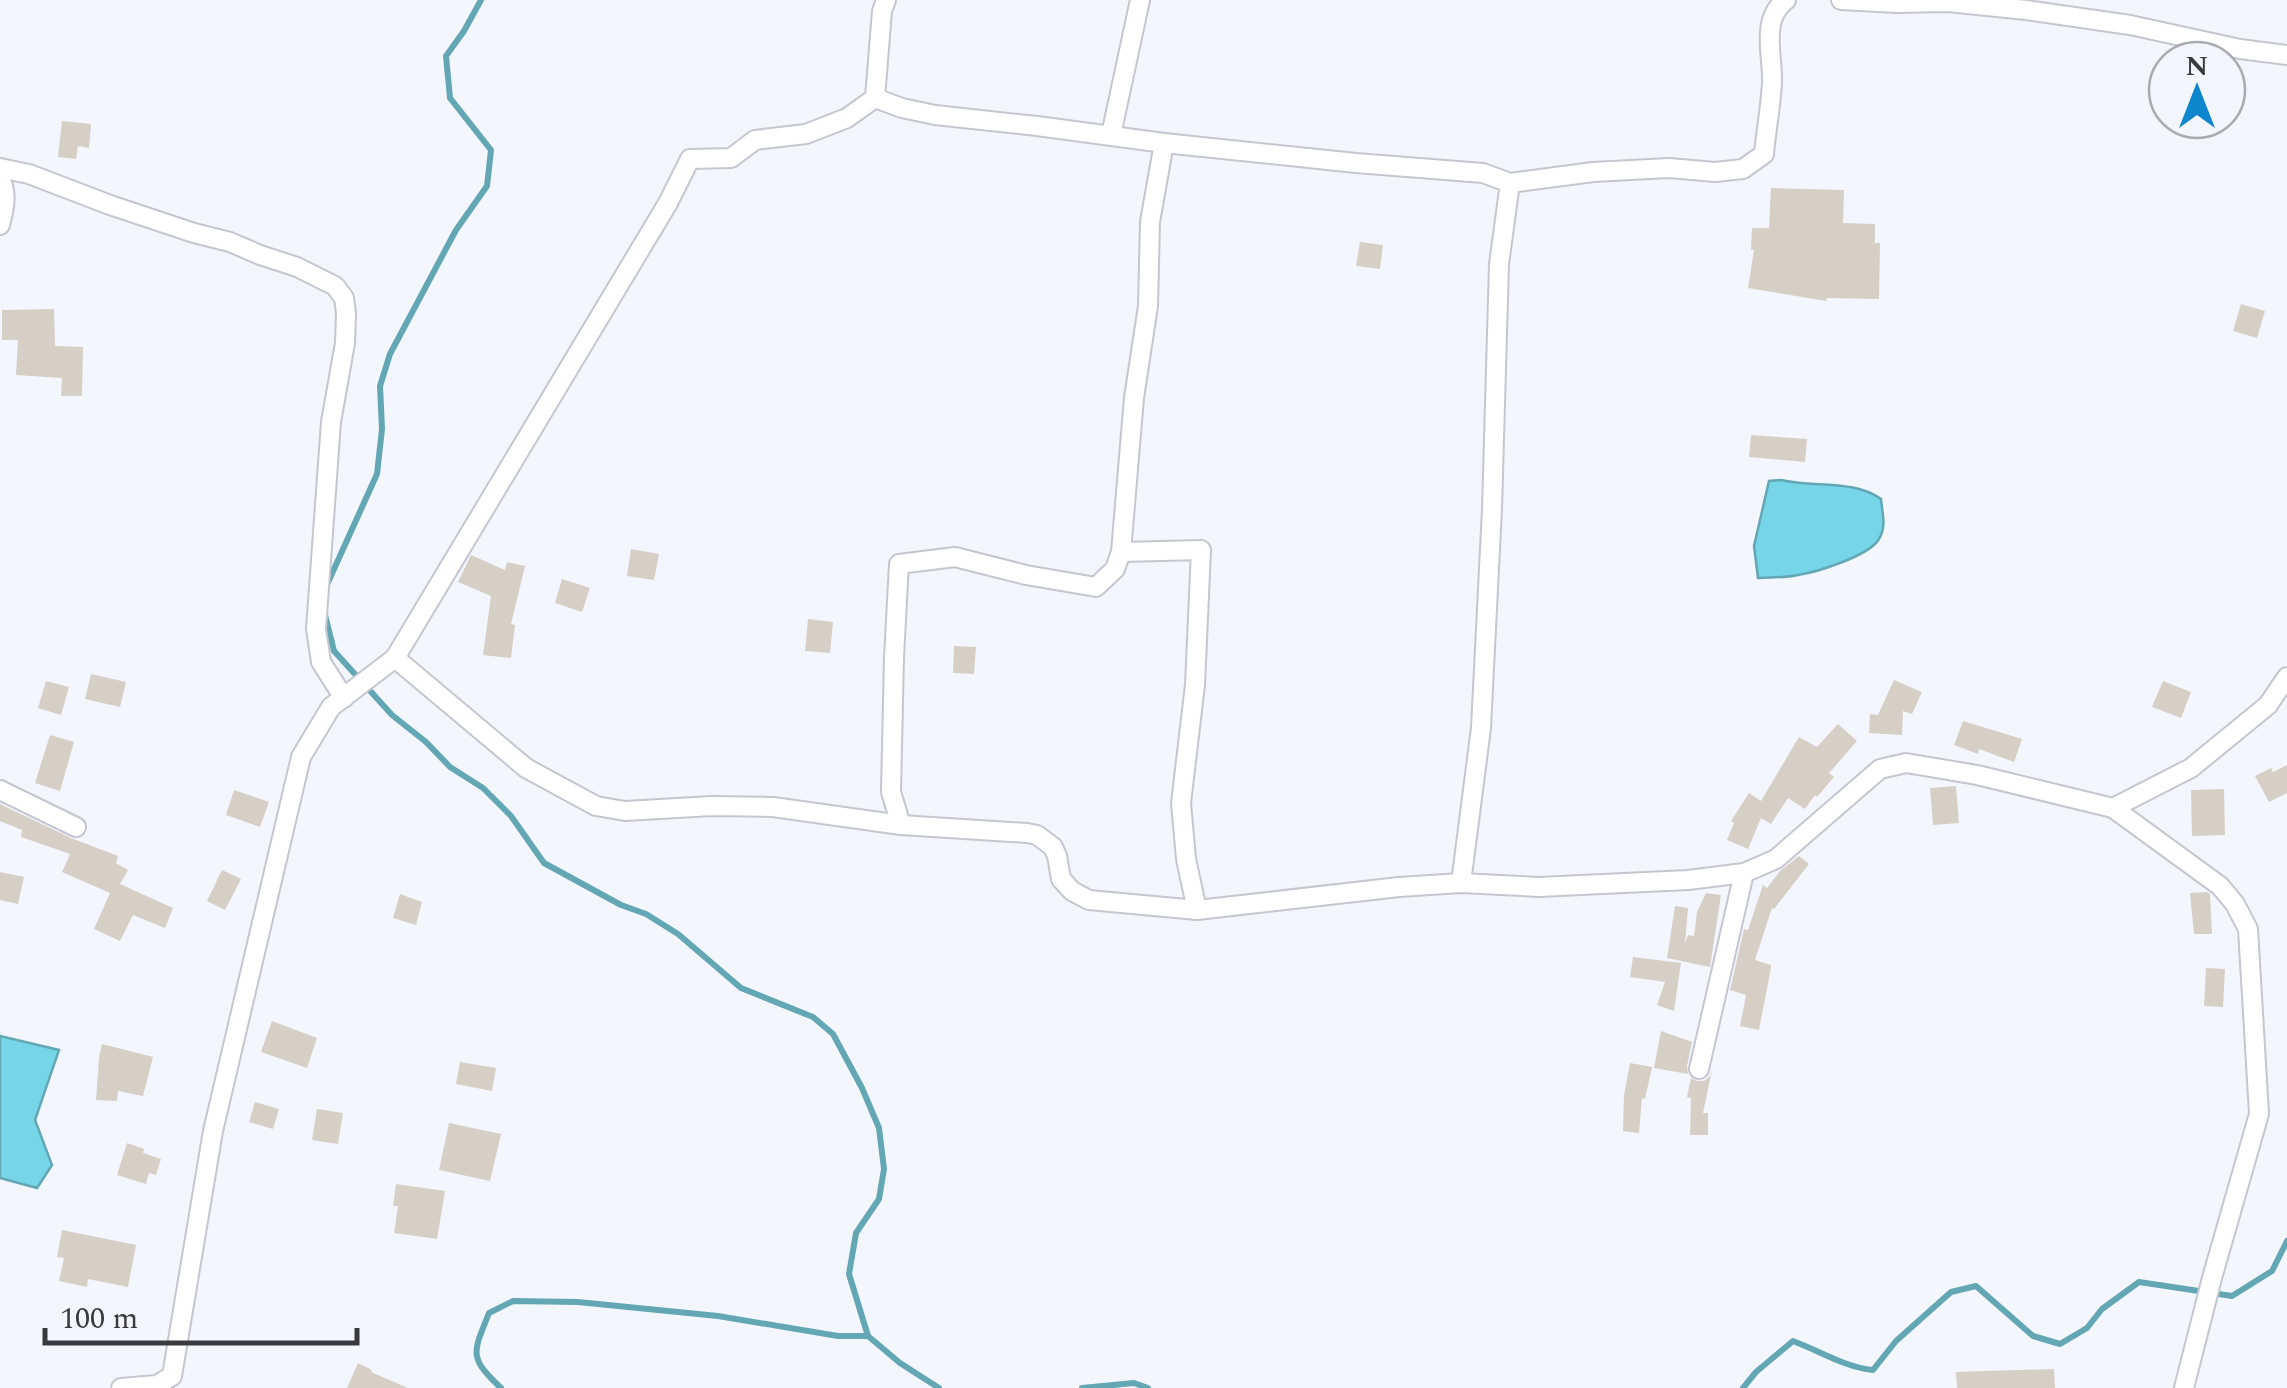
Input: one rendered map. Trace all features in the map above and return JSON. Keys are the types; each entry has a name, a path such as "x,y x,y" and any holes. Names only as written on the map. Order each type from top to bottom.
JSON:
{"street":[{"path":"875,98 886,0"},
{"path":"1111,135 1140,0"},
{"path":"875,98 934,115 1164,143 1483,173 1510,182 1612,171 1743,169 1764,154 1772,82 1768,38 1778,6 1786,0"},
{"path":"1841,0 1948,2 2026,10 2287,55"},
{"path":"121,1388 157,1385 172,1376 214,1130 302,757 331,707 389,663 658,220 690,159 731,158 755,140 806,134 846,118 875,98"},
{"path":"901,825 892,792 899,564 956,556 1026,575 1096,587 1115,569 1121,552 1134,398 1148,306 1150,222 1164,143"},
{"path":"0,168 29,174 298,267 335,286 344,298 345,343 331,422 316,629 321,662 348,694"},
{"path":"0,178 5,206 0,226"},
{"path":"1461,883 1481,728 1500,264 1510,182"},
{"path":"1121,552 1201,550 1195,685 1181,802 1186,859 1197,910"},
{"path":"389,663 526,768 596,806 625,811 773,807 901,825 1037,835 1053,847 1061,879 1072,891 1090,900 1197,910 1399,887 1461,883 1540,888 1744,873 1776,859 1880,769 1906,763 1976,775 2113,808 2220,886 2248,929 2259,1114 2184,1388"},
{"path":"2113,808 2191,768 2268,706 2287,677"},
{"path":"0,790 76,828"},
{"path":"1699,1070 1744,873"}],"water":[{"path":"1769,481 1845,486 1881,499 1883,524 1879,539 1865,551 1829,567 1793,576 1758,578 1754,546"},
{"path":"0,1036 59,1050 35,1120 52,1165 37,1188 0,1178"}],"building":[{"path":"62,121 91,124 89,148 78,146 76,159 58,157"},
{"path":"1771,188 1844,190 1843,223 1875,224 1875,243 1880,243 1879,299 1826,301 1748,288 1754,250 1752,228 1769,228"},
{"path":"1360,242 1383,245 1380,269 1356,266"},
{"path":"2241,304 2265,311 2257,338 2233,331"},
{"path":"54,309 55,346 83,347 82,396 61,396 62,378 16,375 18,340 2,340 2,310"},
{"path":"1751,435 1807,439 1805,462 1749,457"},
{"path":"631,549 659,554 654,580 627,576"},
{"path":"471,555 505,570 507,562 525,566 511,624 515,625 511,658 483,655 491,596 458,582"},
{"path":"562,579 590,588 582,612 555,603"},
{"path":"808,619 833,622 830,653 805,651"},
{"path":"954,646 976,647 974,674 953,673"},
{"path":"91,674 126,682 120,707 85,699"},
{"path":"1894,680 1922,692 1912,714 1903,711 1902,735 1869,733 1870,714 1878,715"},
{"path":"46,681 69,687 61,715 38,708"},
{"path":"2163,681 2191,692 2181,718 2152,707"},
{"path":"1963,721 2022,739 2014,762 1954,745"},
{"path":"1838,724 1857,741 1829,773 1834,777 1817,797 1805,809 1788,798 1771,824 1761,818 1748,849 1727,840 1734,823 1731,821 1749,793 1761,801 1799,737 1817,747"},
{"path":"50,735 74,742 60,791 35,783"},
{"path":"2287,765 2287,793 2269,802 2255,776"},
{"path":"1956,786 1959,823 1933,825 1930,788"},
{"path":"2224,789 2225,835 2192,836 2191,790"},
{"path":"234,790 269,802 260,827 226,815"},
{"path":"0,804 118,856 116,863 128,870 120,884 173,908 165,928 133,915 120,941 94,929 110,893 62,872 70,854 21,837 22,830 0,821"},
{"path":"1799,856 1809,864 1772,908 1755,960 1771,965 1759,1030 1740,1026 1746,995 1730,990 1744,929 1748,930 1763,885 1767,888"},
{"path":"222,870 241,879 225,910 207,901"},
{"path":"0,872 24,877 18,904 0,900"},
{"path":"2207,892 2212,934 2194,934 2190,893"},
{"path":"1706,893 1721,895 1710,967 1667,958 1675,906 1688,908 1685,943 1688,935 1694,936 1697,912"},
{"path":"400,894 422,902 416,925 393,918"},
{"path":"1633,957 1681,963 1674,1011 1657,1005 1665,982 1630,977"},
{"path":"2206,968 2225,969 2223,1007 2204,1006"},
{"path":"272,1021 317,1038 307,1068 261,1052"},
{"path":"1661,1031 1692,1042 1688,1074 1654,1068"},
{"path":"102,1044 153,1057 143,1096 118,1091 117,1101 96,1100"},
{"path":"460,1062 496,1068 492,1091 456,1084"},
{"path":"1630,1063 1652,1067 1645,1099 1642,1098 1639,1133 1623,1131"},
{"path":"1712,1070 1703,1113 1708,1113 1708,1135 1690,1135 1691,1098 1687,1097 1691,1078 1704,1081"},
{"path":"255,1102 279,1109 273,1129 249,1122"},
{"path":"317,1109 343,1113 338,1144 312,1140"},
{"path":"449,1123 501,1134 490,1181 439,1170"},
{"path":"127,1143 161,1159 156,1175 149,1173 146,1184 117,1175"},
{"path":"396,1184 445,1191 437,1239 394,1233"},
{"path":"62,1230 136,1245 128,1287 88,1279 87,1287 59,1281 64,1258 57,1257"},
{"path":"358,1363 371,1372 408,1388 347,1388"},
{"path":"2054,1369 2055,1388 1957,1388 1956,1372"}],"waterway":[{"path":"325,589 377,474 382,429 380,386 390,354 456,230 487,186 491,150 450,98 446,56 481,0"},
{"path":"324,611 334,651 392,715 450,767 483,788 511,816 544,863 621,905 646,914 678,934 741,988 813,1017 833,1034 879,1128 884,1169 879,1199 856,1233 849,1274 868,1336"},
{"path":"1743,1388 1793,1341 1842,1362 1873,1370 1896,1341 1951,1292 1976,1286 2033,1336 2060,1344 2087,1328 2102,1309 2139,1282 2232,1296 2272,1271 2287,1241"},
{"path":"501,1388 478,1361 477,1346 489,1313 513,1301 578,1302 718,1316 838,1336 868,1336 939,1388"},
{"path":"1082,1388 1134,1383 1148,1388"}]}
